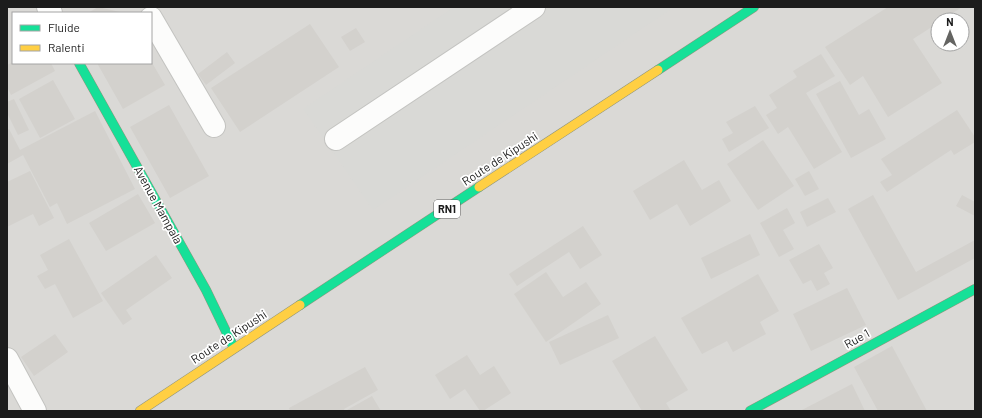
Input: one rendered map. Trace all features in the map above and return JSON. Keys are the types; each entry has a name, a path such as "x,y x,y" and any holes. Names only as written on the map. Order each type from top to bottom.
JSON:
{"main road":[{"name":"Route de Kipushi","path":"140,411 754,7"},
{"name":"Avenue Mampala","path":"80,64 206,290 234,348"},
{"name":"Rue 1","path":"750,411 975,289"}],"street":[{"path":"336,139 534,7"},
{"path":"152,20 214,126"},
{"path":"7,359 35,411"}],"shaded area":[{"path":"7,7 975,7 975,411 7,411"},
{"path":"454,7 674,7 373,210 303,109"}],"building":[{"path":"98,7 120,12 90,12"},
{"path":"888,7 962,7 954,12 930,12 930,28 913,39 942,83 888,117 863,76 850,85 825,47"},
{"path":"310,24 339,67 240,132 211,88"},
{"path":"356,28 365,42 350,51 341,37"},
{"path":"227,52 235,63 206,85 198,74"},
{"path":"821,54 835,76 806,93 842,152 814,169 788,127 778,134 766,115 777,108 769,95 797,77 793,71"},
{"path":"12,62 12,64 52,64 55,71 11,95 7,87 7,65"},
{"path":"152,63 165,85 123,109 98,64 152,64"},
{"path":"53,80 75,119 40,138 19,99"},
{"path":"840,81 859,115 869,109 886,139 851,158 816,94"},
{"path":"14,99 29,130 18,135 7,113 7,102"},
{"path":"169,105 209,176 170,198 130,127"},
{"path":"755,106 769,128 729,152 722,139 733,133 726,122"},
{"path":"957,110 975,137 975,142 954,155 951,150 887,192 880,182 892,175 881,159"},
{"path":"95,111 135,189 67,224 57,203 50,207 23,155 7,164 7,130 9,129 20,150"},
{"path":"763,140 794,186 758,210 727,164"},
{"path":"684,160 702,190 719,180 731,201 690,226 677,204 650,220 633,191"},
{"path":"30,171 54,218 39,226 33,214 7,227 7,182"},
{"path":"809,171 819,189 805,196 795,179"},
{"path":"138,194 155,223 106,251 89,223"},
{"path":"873,195 916,272 975,240 975,258 898,300 848,209"},
{"path":"962,195 975,202 975,216 956,206"},
{"path":"828,198 836,212 807,227 800,212"},
{"path":"787,208 795,223 783,230 794,249 779,257 760,223"},
{"path":"583,226 602,255 580,269 569,252 517,286 509,274"},
{"path":"750,234 760,255 711,279 701,258"},
{"path":"69,239 103,301 73,318 55,284 45,289 37,276 48,270 40,255"},
{"path":"819,244 833,268 824,273 830,284 817,291 811,280 803,284 789,260"},
{"path":"156,255 172,278 126,310 132,319 123,325 101,293"},
{"path":"546,272 563,297 586,282 601,304 546,342 514,294"},
{"path":"758,274 779,311 760,322 766,334 733,352 727,341 702,354 681,318"},
{"path":"847,288 866,325 811,351 793,314"},
{"path":"608,315 619,338 560,365 549,342"},
{"path":"55,334 68,352 34,376 21,357"},
{"path":"655,336 688,390 666,403 671,411 642,411 612,361"},
{"path":"892,346 927,411 878,411 854,367"},
{"path":"467,355 480,375 494,366 511,393 483,411 480,411 465,389 450,399 435,375"},
{"path":"365,367 378,390 344,409 345,411 290,411 289,408"},
{"path":"852,384 865,411 800,411"},
{"path":"372,396 381,411 347,411 347,410"}],"traffic: fast":[{"path":"658,70 754,7"},
{"path":"80,64 206,290 234,348"},
{"path":"300,305 479,187"},
{"path":"750,411 975,289"}],"traffic: slow":[{"path":"479,187 658,70"},
{"path":"140,411 300,305"}]}
